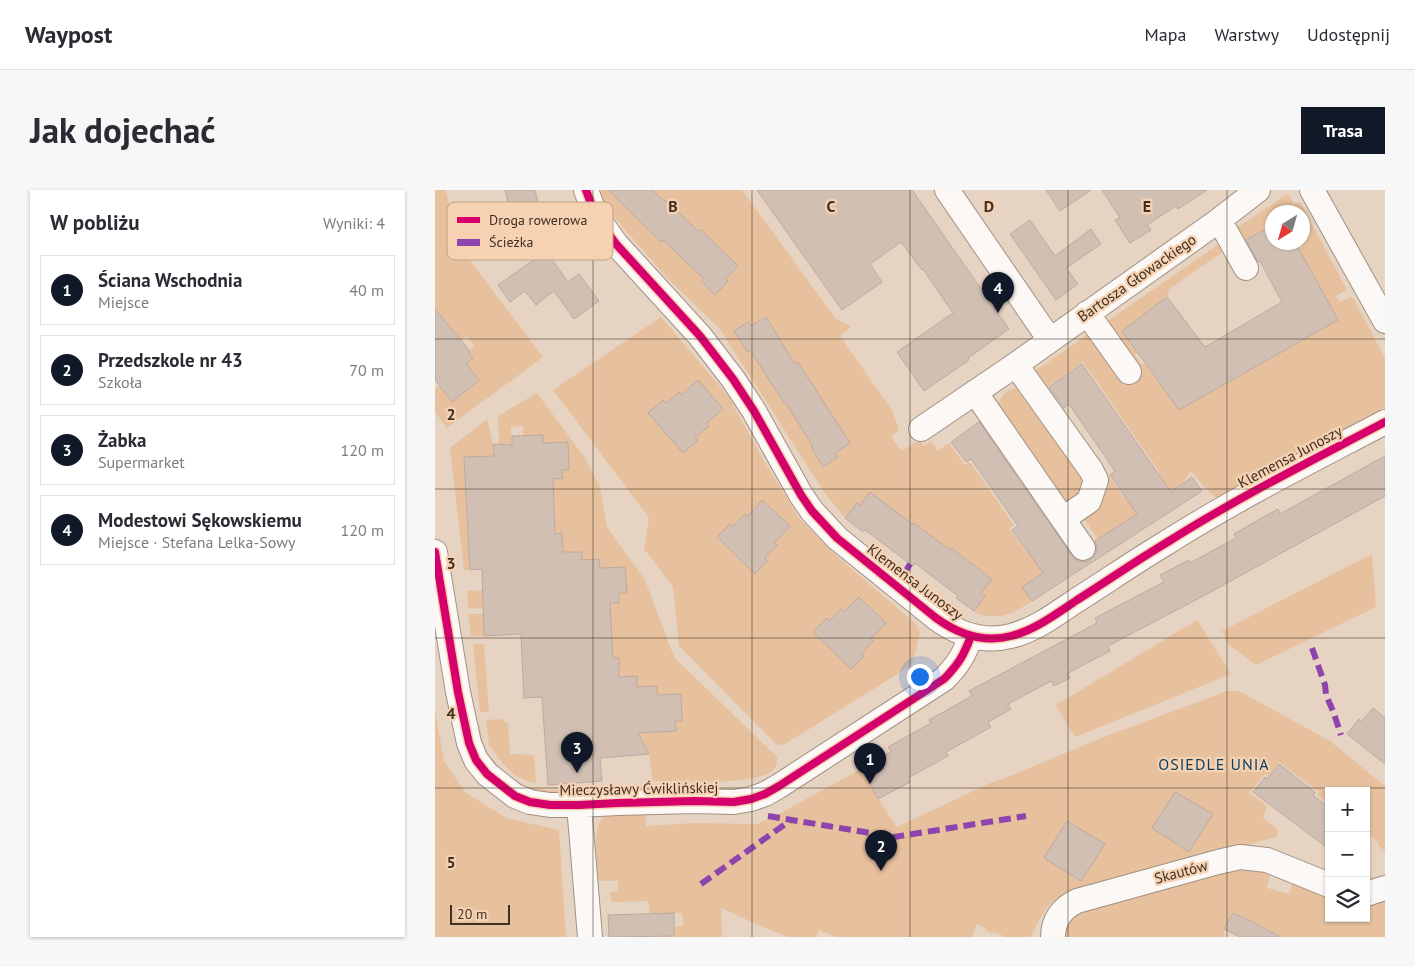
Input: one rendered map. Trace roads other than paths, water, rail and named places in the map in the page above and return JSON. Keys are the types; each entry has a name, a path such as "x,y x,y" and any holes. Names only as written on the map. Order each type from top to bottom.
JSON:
{"street":[{"name":"Klemensa Junoszy","path":"586,190 590,202"},
{"path":"947,190 1049,340"},
{"name":"Bartosza Głowackiego","path":"921,429 1016,365 1258,190"},
{"path":"1313,190 1385,321"},
{"path":"1218,220 1246,268"},
{"name":"Klemensa Junoszy","path":"613,240 700,336 733,379 754,410 801,495 822,523 844,544 936,618 947,626 971,636 985,638 1010,637 1026,632 1167,542 1385,422"},
{"path":"1087,313 1129,372"},
{"path":"1016,365 1091,470 1096,480 1089,501 1063,520"},
{"path":"975,392 1083,548"},
{"name":"Mieczysławy Ćwiklińskiej","path":"435,552 463,720 469,743 476,760 487,774 515,796 530,802 550,805 579,805 618,802 734,802 765,794 806,770 944,679 955,668 964,654 971,636"},
{"path":"579,805 590,937"},
{"name":"Skautów","path":"1053,937 1053,929 1057,918 1065,907 1077,901 1240,857 1267,860 1325,883"},
{"path":"1370,893 1385,888"}],"place":[{"name":"Modestowi Sękowskiemu","path":"998,313"},
{"name":"Żabka","path":"577,773"},
{"name":"Ściana Wschodnia","path":"870,784"},
{"name":"Przedszkole nr 43","path":"881,871"}],"district":[{"name":"OSIEDLE UNIA","path":"1214,764"}]}
